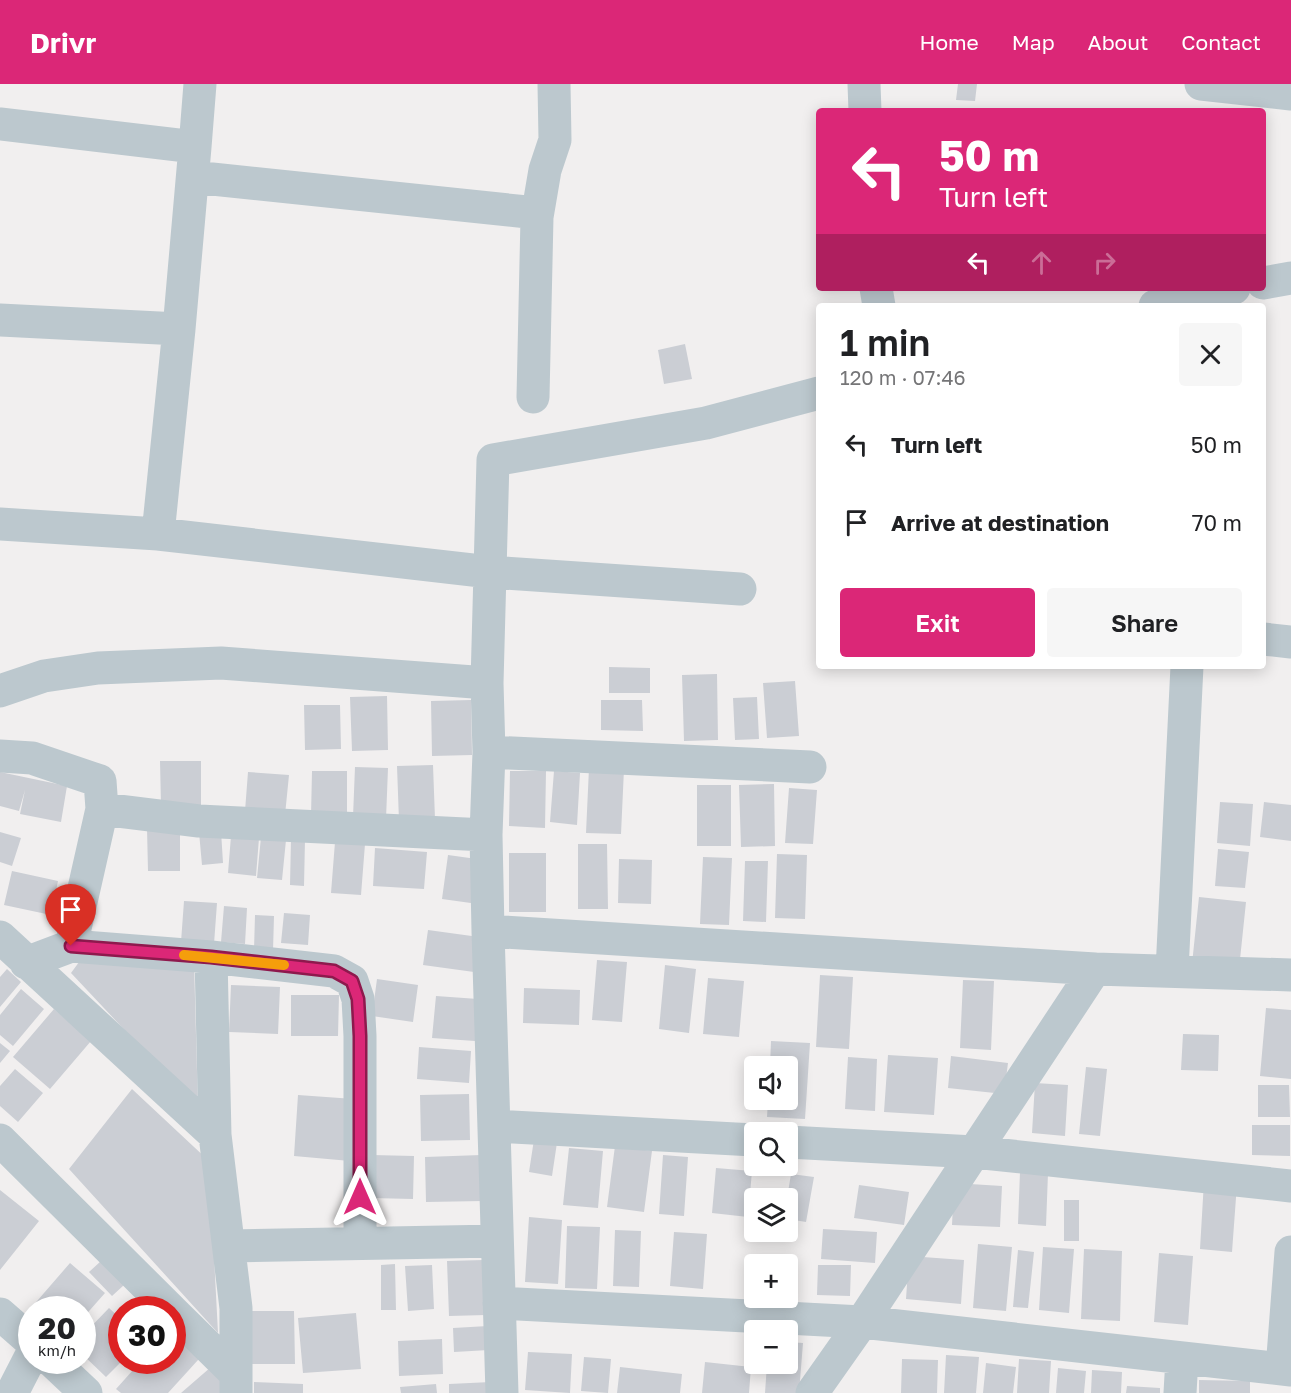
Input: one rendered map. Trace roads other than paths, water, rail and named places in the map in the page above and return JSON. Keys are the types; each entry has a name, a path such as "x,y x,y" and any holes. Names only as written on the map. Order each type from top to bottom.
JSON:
{"street":[{"path":"158,534 200,84"},
{"path":"533,397 537,213 545,170 555,140 554,84"},
{"path":"864,84 865,108"},
{"path":"1201,84 1291,94"},
{"path":"0,124 194,162 537,213"},
{"path":"1266,282 1291,278"},
{"path":"1173,303 1215,296"},
{"path":"0,320 179,328"},
{"path":"502,1393 486,835 489,752 487,683 493,459 706,423 816,394"},
{"path":"0,524 158,534 490,572 740,589"},
{"path":"1266,639 1291,642"},
{"path":"0,691 44,676 98,668 221,663 487,683"},
{"path":"1172,971 1187,669"},
{"path":"489,752 810,767"},
{"path":"0,756 32,758 100,781 102,809 71,946"},
{"path":"102,809 199,821 486,835"},
{"path":"488,931 1095,969 1291,975"},
{"path":"0,938 215,1135"},
{"path":"26,963 71,946 211,957 334,971 352,981 358,999 360,1036 360,1243"},
{"path":"211,957 215,1135 236,1308 235,1383"},
{"path":"812,1393 862,1322 1095,969"},
{"path":"494,1126 744,1139"},
{"path":"0,1140 158,1296"},
{"path":"798,1143 974,1152 1291,1186"},
{"path":"229,1246 497,1241"},
{"path":"499,1303 862,1322 1286,1369 1291,1252"},
{"path":"0,1314 18,1330"},
{"path":"186,1326 235,1383"},
{"path":"1180,1393 1182,1358"},
{"path":"66,1374 86,1393"}]}
